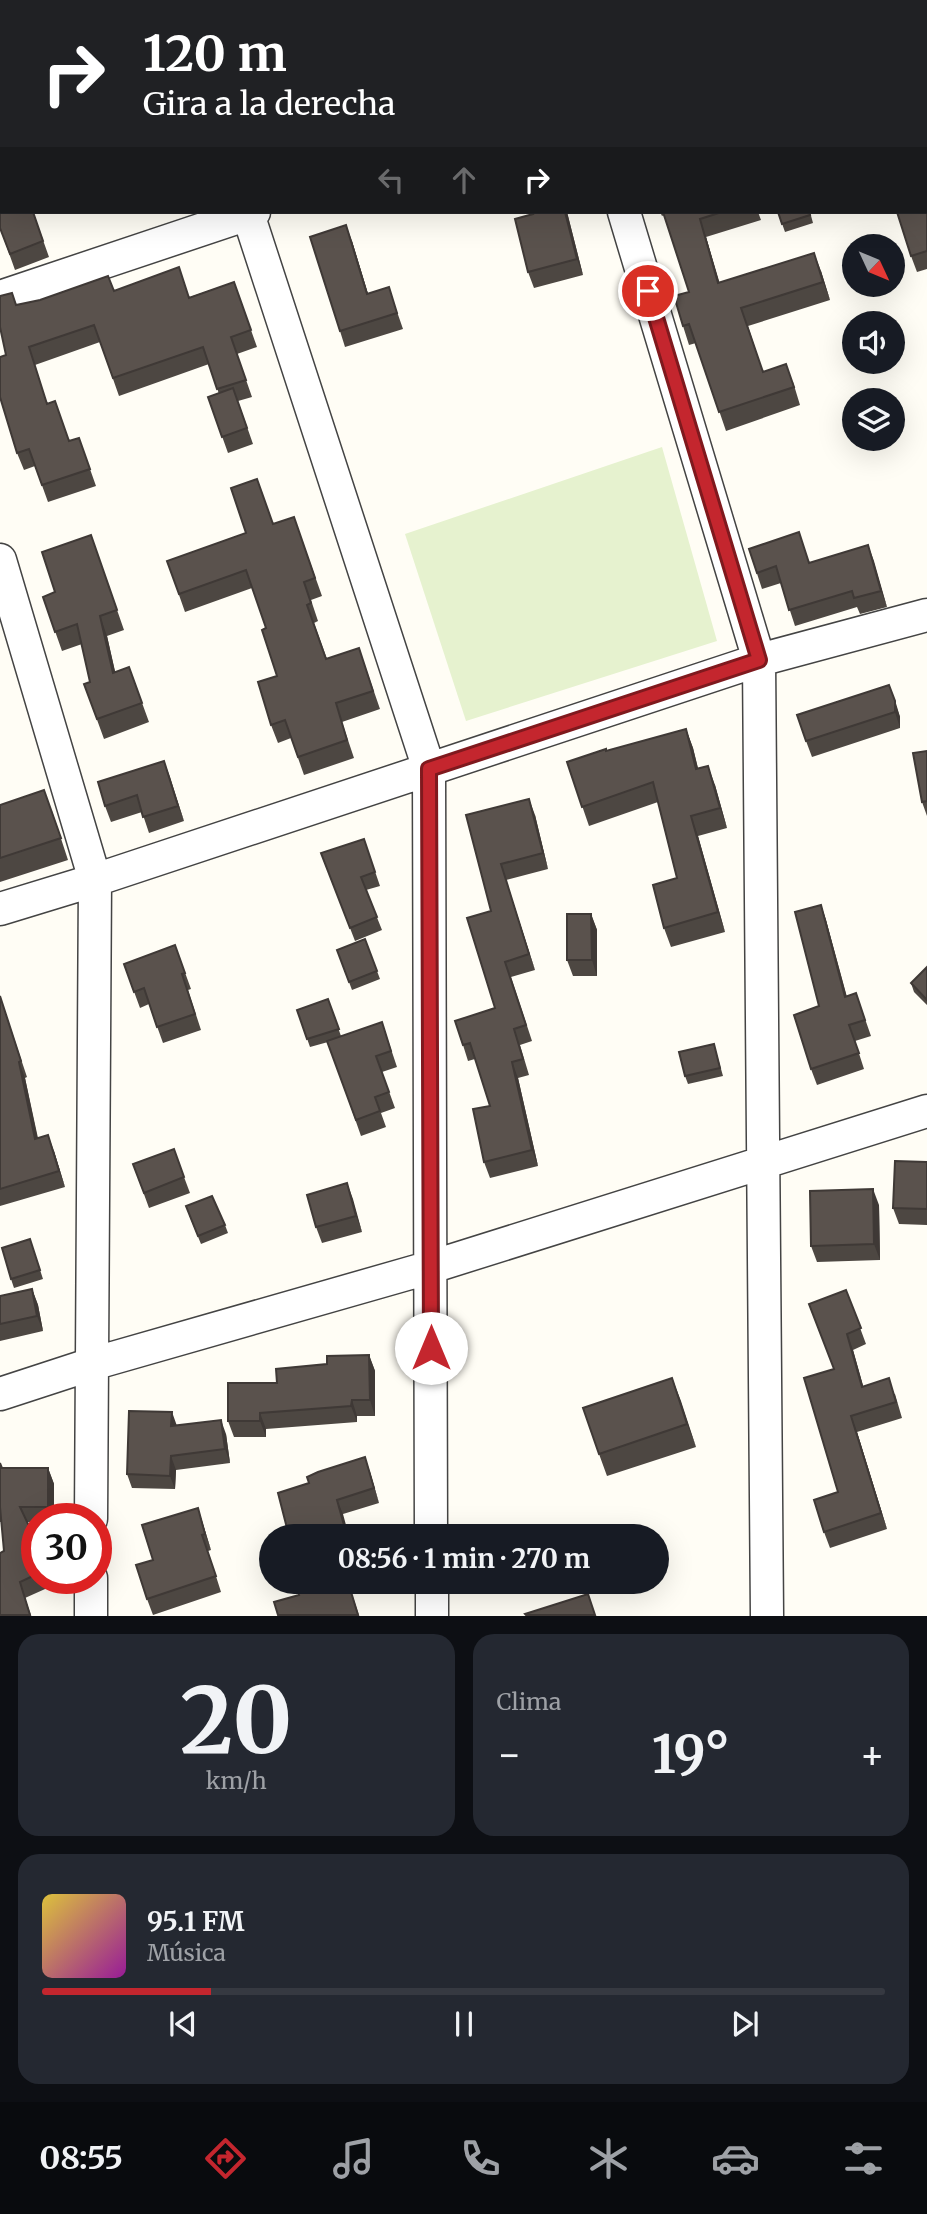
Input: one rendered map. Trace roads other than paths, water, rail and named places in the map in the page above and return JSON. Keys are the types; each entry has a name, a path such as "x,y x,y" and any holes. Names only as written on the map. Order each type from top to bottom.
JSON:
{"street":[{"path":"0,297 248,214"},
{"path":"251,214 429,769 431,1524"},
{"path":"625,214 759,660 767,1615"},
{"path":"0,560 95,880 91,1503"},
{"path":"0,909 759,660 927,615"},
{"path":"0,1394 92,1364 431,1267 927,1111"},
{"path":"90,1615 91,1594"},
{"path":"432,1594 432,1615"}]}
